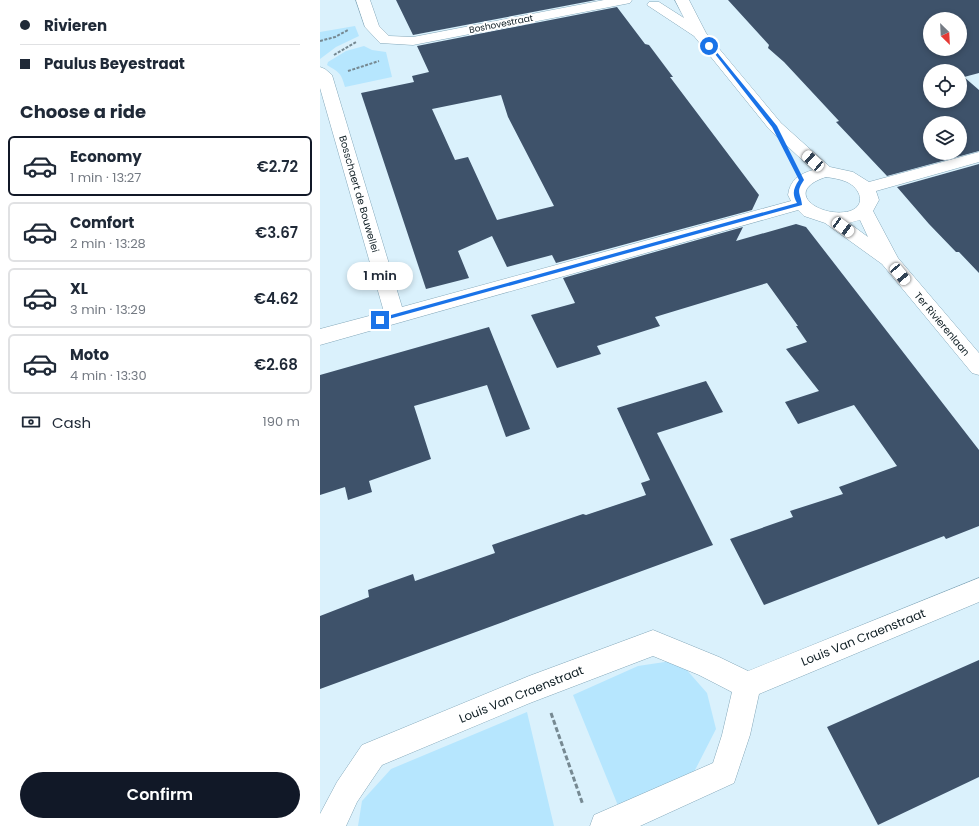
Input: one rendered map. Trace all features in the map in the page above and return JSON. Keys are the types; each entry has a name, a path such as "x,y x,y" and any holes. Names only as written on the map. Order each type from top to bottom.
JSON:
{"street":[{"path":"362,0 376,30"},
{"name":"Boshovestraat","path":"376,30 384,40 417,41 625,0"},
{"path":"648,2 675,3 682,0 700,34 775,126 825,172"},
{"path":"648,2 700,34"},
{"name":"Bosschaert de Bouwellei","path":"322,73 395,316"},
{"path":"775,126 801,180"},
{"path":"866,188 979,157"},
{"path":"825,172 841,173 849,176 856,179 866,188 870,200 864,211 850,218 832,219 813,214 800,204 796,196 796,187 801,180 812,174 825,172"},
{"path":"320,337 800,204"},
{"name":"Ter Rivierenlaan","path":"864,211 890,262"},
{"name":"Ter Rivierenlaan","path":"832,219 890,262 979,367"},
{"name":"Louis Van Craenstraat","path":"330,826 347,792 372,755 541,686 653,643 709,666 747,685 979,590"},
{"path":"595,819 724,773 736,735 747,685"}],"path":[{"path":"320,41 335,37 353,28 376,30"},
{"path":"334,55 376,30"},
{"path":"322,73 404,55 417,41"},
{"path":"541,686 595,819"}],"shaded area":[{"path":"355,26 359,36 336,47 320,59 320,32"},
{"path":"364,46 372,50 386,52 392,77 345,87 341,76 327,65 328,62 346,51"},
{"path":"678,660 707,693 716,729 693,774 619,808 573,695 638,666"},
{"path":"527,712 554,826 358,826 362,801 391,769"}],"building":[{"path":"396,0 596,0 413,35"},
{"path":"728,0 979,0 979,73 967,76 967,64 923,64 923,108 967,108 967,80 979,90 979,151 967,154 967,116 923,116 923,160 946,160 887,176 836,122 839,121 784,62 768,48 769,45"},
{"path":"617,7 645,44 649,45 673,77 670,77 759,195 752,210 556,263 552,255 507,267 492,236 458,251 469,278 426,289 361,93 414,82 412,76 429,72 417,46","holes":["501,95 508,117 554,206 497,220 468,157 455,160 432,109"]},
{"path":"979,164 979,273 929,224 897,187"},
{"path":"796,224 806,227 979,450 979,526 946,539 944,536 764,605 730,539 793,517 790,511 843,494 839,487 897,466 854,405 798,424 785,402 819,391 786,349 807,342 796,326 798,326 767,283 655,317 660,326 597,346 601,354 557,368 531,315 575,303 563,278 743,227 736,241"},
{"path":"489,327 530,429 506,437 487,385 414,406 431,459 369,481 372,492 348,500 345,487 320,495 320,375"},
{"path":"706,381 723,412 657,433 713,545 320,689 320,616 369,597 368,590 413,574 415,581 495,553 492,545 583,514 586,515 646,495 641,483 650,480 617,408"},
{"path":"979,660 979,777 878,825 827,727"}],"route":[{"path":"380,320 800,204 796,196 796,187 801,180 775,126 709,46"}]}
